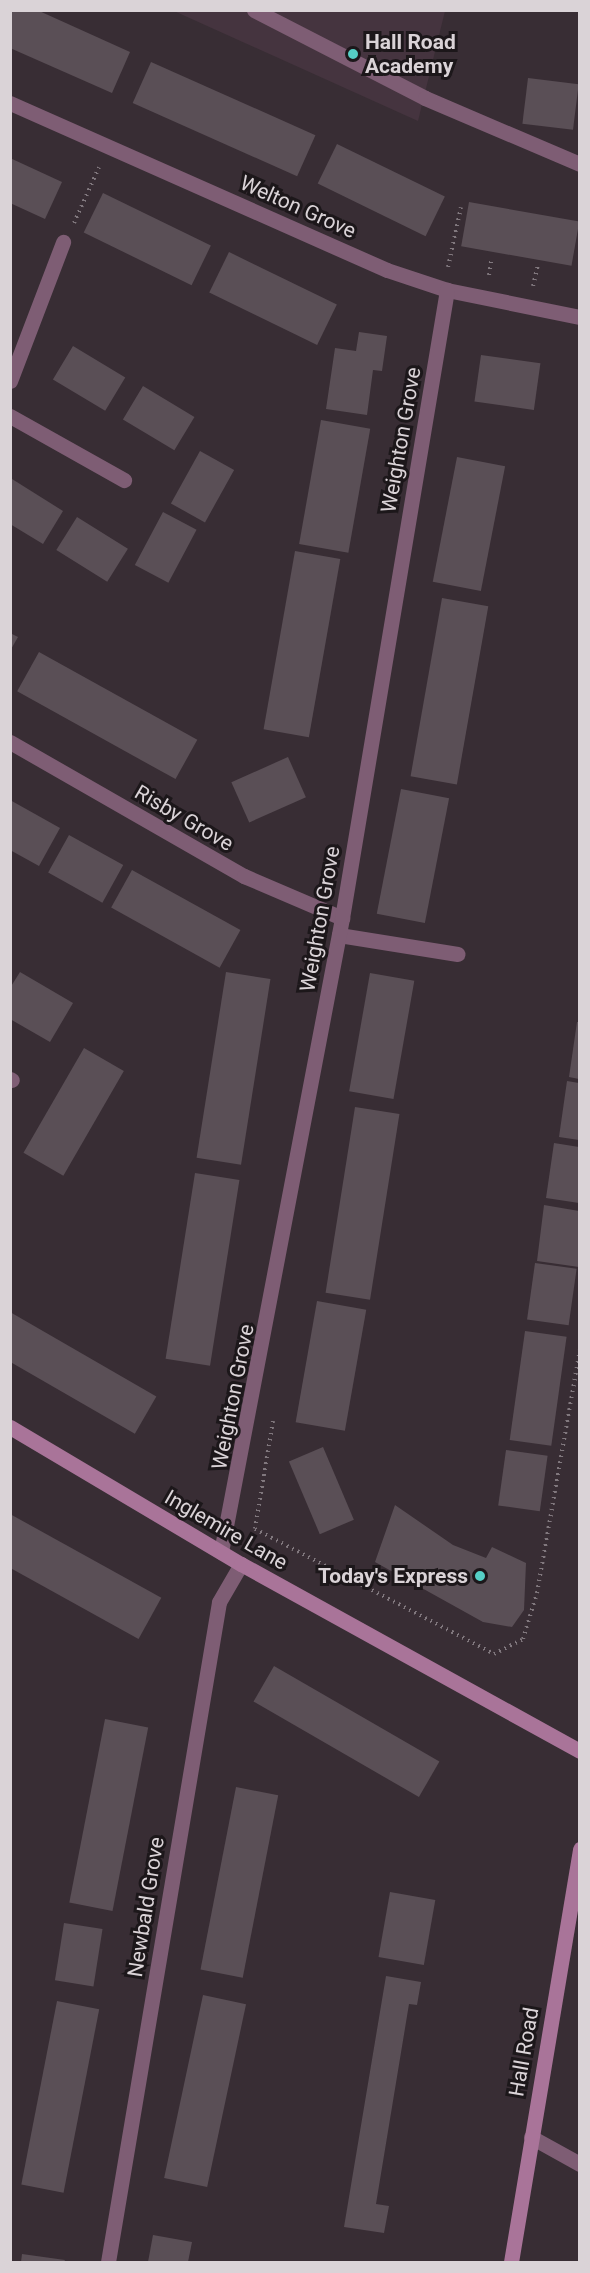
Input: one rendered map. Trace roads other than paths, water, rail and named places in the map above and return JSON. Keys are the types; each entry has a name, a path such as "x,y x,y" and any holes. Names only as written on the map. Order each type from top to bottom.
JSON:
{"street":[{"path":"254,10 425,98 579,164"},
{"name":"Welton Grove","path":"10,103 387,270 447,290 579,317"},
{"path":"10,381 63,242"},
{"name":"Weighton Grove","path":"221,1552 339,935 447,290"},
{"path":"10,416 124,480"},
{"name":"Risby Grove","path":"10,742 244,876 342,918"},
{"path":"339,935 457,954"},
{"name":"Inglemire Lane","path":"10,1427 241,1564 579,1751"},
{"name":"Newbald Grove","path":"108,2262 219,1602 241,1564"},
{"name":"Hall Road","path":"511,2262 579,1849"},
{"path":"531,2137 579,2163"}],"place":[{"name":"Hall Road Academy","path":"353,54"},
{"name":"Today's Express","path":"480,1576"}]}
